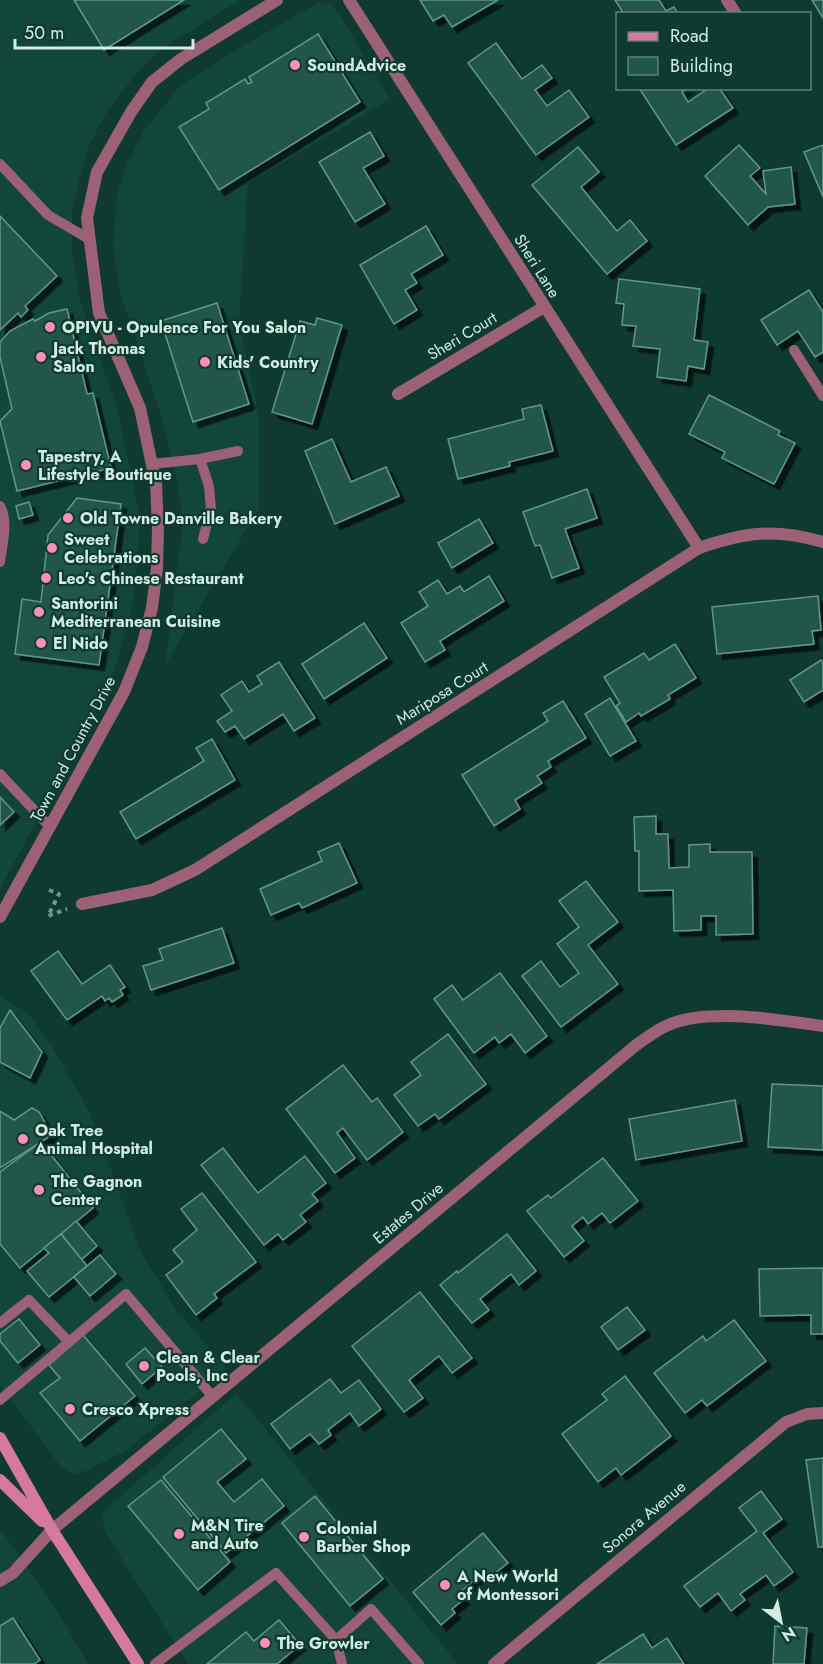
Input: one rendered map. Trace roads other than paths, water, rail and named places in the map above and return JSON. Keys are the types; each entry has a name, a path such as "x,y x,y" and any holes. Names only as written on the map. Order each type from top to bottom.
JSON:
{"main road":[{"path":"0,1438 52,1530 138,1664"},
{"path":"0,1480 52,1530"}],"street":[{"name":"Town and Country Drive","path":"0,917 124,692 142,647 152,608 157,568 156,484 140,408 99,313 87,218 97,172 131,112 152,82 181,59 277,0"},
{"name":"Sheri Lane","path":"349,0 699,548"},
{"name":"Sheri Court","path":"398,394 544,307"},
{"name":"Mariposa Court","path":"82,904 152,890 195,870 699,548 732,537 755,534 797,536 823,542"},
{"name":"Estates Drive","path":"0,1581 13,1573 52,1530 635,1046 667,1025 688,1019 734,1016 823,1026"},
{"name":"Sonora Avenue","path":"494,1664 786,1422 807,1414 823,1413"}],"lane":[{"path":"0,164 48,215 89,239"},
{"path":"794,350 823,396"},
{"path":"152,464 200,459 238,451"},
{"path":"200,459 209,486 211,509 203,539"},
{"path":"0,506 4,512 5,521 0,562"},
{"path":"0,774 50,827"},
{"path":"0,1400 126,1294 213,1397"},
{"path":"0,1323 29,1300 69,1342"},
{"path":"155,1664 276,1573 336,1640 342,1664"},
{"path":"336,1640 371,1609 418,1664"}],"place":[{"name":"SoundAdvice","path":"295,65"},
{"name":"OPIVU - Opulence For You Salon","path":"50,327"},
{"name":"Jack Thomas Salon","path":"41,357"},
{"name":"Kids' Country","path":"205,362"},
{"name":"Tapestry, A Lifestyle Boutique","path":"26,465"},
{"name":"Old Towne Danville Bakery","path":"68,518"},
{"name":"Sweet Celebrations","path":"52,548"},
{"name":"Leo's Chinese Restaurant","path":"46,578"},
{"name":"Santorini Mediterranean Cuisine","path":"39,612"},
{"name":"El Nido","path":"41,643"},
{"name":"Oak Tree Animal Hospital","path":"23,1139"},
{"name":"The Gagnon Center","path":"39,1190"},
{"name":"Clean & Clear Pools, Inc","path":"144,1366"},
{"name":"Cresco Xpress","path":"70,1409"},
{"name":"M&N Tire and Auto","path":"179,1534"},
{"name":"Colonial Barber Shop","path":"304,1537"},
{"name":"A New World of Montessori","path":"445,1585"},
{"name":"The Growler","path":"265,1643"}]}
